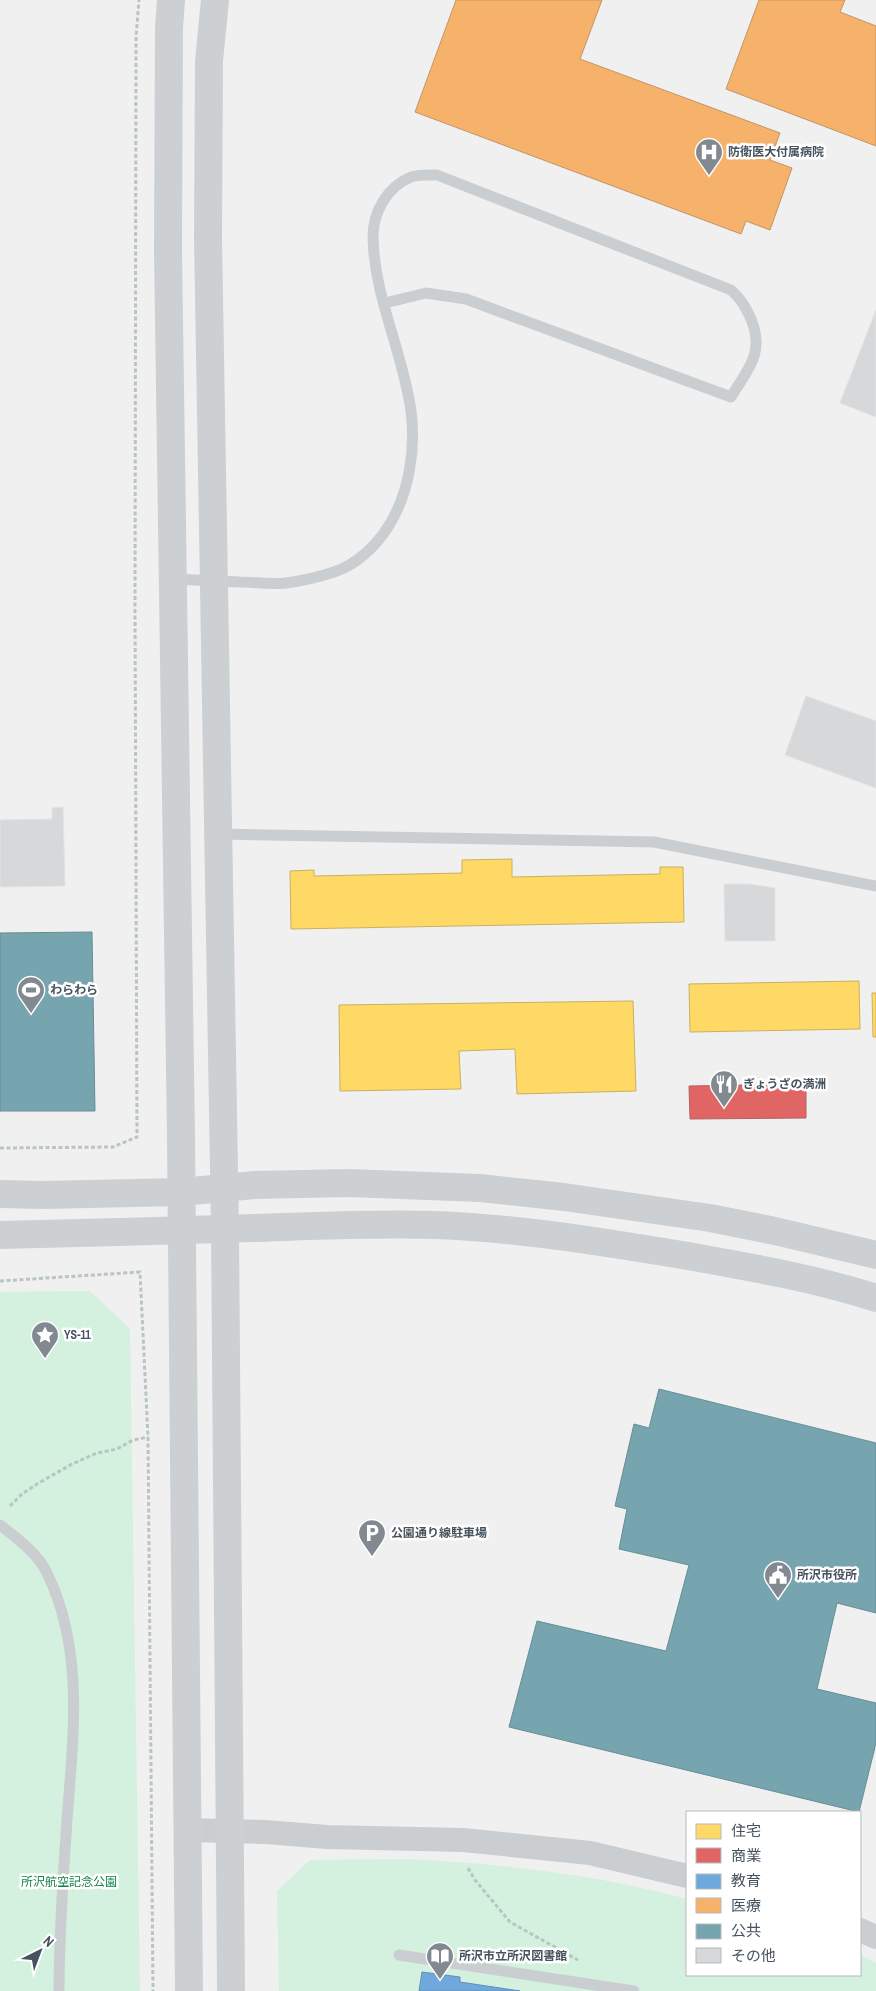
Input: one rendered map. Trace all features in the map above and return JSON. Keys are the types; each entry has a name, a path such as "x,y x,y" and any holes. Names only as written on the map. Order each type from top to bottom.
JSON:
{"street":[{"path":"171,0 169,28 168,250 178,906 189,1991"},
{"path":"215,0 209,61 208,229 224,1188 231,1991"},
{"path":"0,1194 181,1192 255,1185 357,1184 480,1188 644,1207 710,1218 794,1235 876,1256"},
{"path":"0,1235 377,1224 436,1225 506,1231 618,1245 724,1262 812,1281 876,1298"},
{"path":"187,1830 265,1832 337,1837 463,1840 590,1853 686,1876"},
{"path":"861,1930 876,1937"}],"lane":[{"path":"172,579 284,583 335,572 354,562 370,549 383,535 394,518 402,501 411,459 411,412 408,391 391,332 375,261 373,235 379,206 392,188 412,176 437,175 731,290 744,302 758,338 756,354 731,398 466,299 426,293 385,303"},
{"path":"219,834 654,842 876,886"},
{"path":"0,1525 37,1558 47,1572 58,1600 67,1633 72,1668 74,1744 60,1930 59,1991"},
{"path":"399,1955 634,1991"}],"path":[{"path":"0,1148 113,1147 138,1137 135,557 136,37 139,0"},
{"path":"0,1282 140,1272 148,1437 153,1991"},
{"path":"5,1512 22,1494 65,1467 97,1453 117,1449 133,1440 148,1437"},
{"path":"465,1862 475,1880 510,1922 580,1962 595,1985"}],"green space":[{"name":"所沢航空記念公園","path":"90,1291 130,1329 140,1991 0,1991 0,1292"},
{"path":"408,1859 514,1867 584,1877 653,1890 686,1899 686,1976 861,1976 861,1956 876,1963 876,1991 279,1991 277,1891 310,1860"}],"building: 住宅":[{"path":"512,859 512,877 660,874 660,867 683,867 684,922 291,929 290,871 314,870 314,876 462,873 462,860"},
{"path":"859,981 860,1029 690,1032 689,984"},
{"path":"872,993 876,993 876,1037 873,1037"},
{"path":"633,1001 636,1091 517,1094 515,1049 459,1051 461,1089 340,1091 339,1005"}],"building: 商業":[{"path":"806,1084 806,1118 690,1119 689,1086"}],"building: 教育":[{"name":"所沢市立所沢図書館","path":"422,1972 460,1977 460,1982 520,1991 419,1991"}],"building: 医療":[{"path":"456,0 602,0 580,59 780,133 770,160 792,168 770,230 746,221 741,234 415,112"},
{"path":"759,0 845,0 840,12 876,26 876,146 726,89"}],"building: 公共":[{"path":"92,932 95,1111 0,1111 0,933"},
{"name":"所沢市役所","path":"659,1389 876,1443 876,1613 837,1603 817,1689 876,1703 876,1743 859,1811 509,1727 537,1621 666,1651 689,1565 619,1549 627,1509 615,1506 634,1424 649,1428"}],"building: その他":[{"path":"876,310 876,417 840,403"},
{"path":"806,696 876,721 876,788 785,755"},
{"path":"63,807 65,886 0,887 0,820 52,819 52,808"},
{"path":"724,884 749,884 775,888 775,941 725,941"}],"place":[{"name":"防衛医大付属病院","path":"709,176"},
{"name":"わらわら","path":"31,1014"},
{"name":"ぎょうざの満洲","path":"724,1108"},
{"name":"YS-11","path":"45,1359"},
{"name":"公園通り線駐車場","path":"372,1557"},
{"name":"所沢市役所","path":"778,1599"},
{"name":"所沢市立所沢図書館","path":"440,1980"}]}
